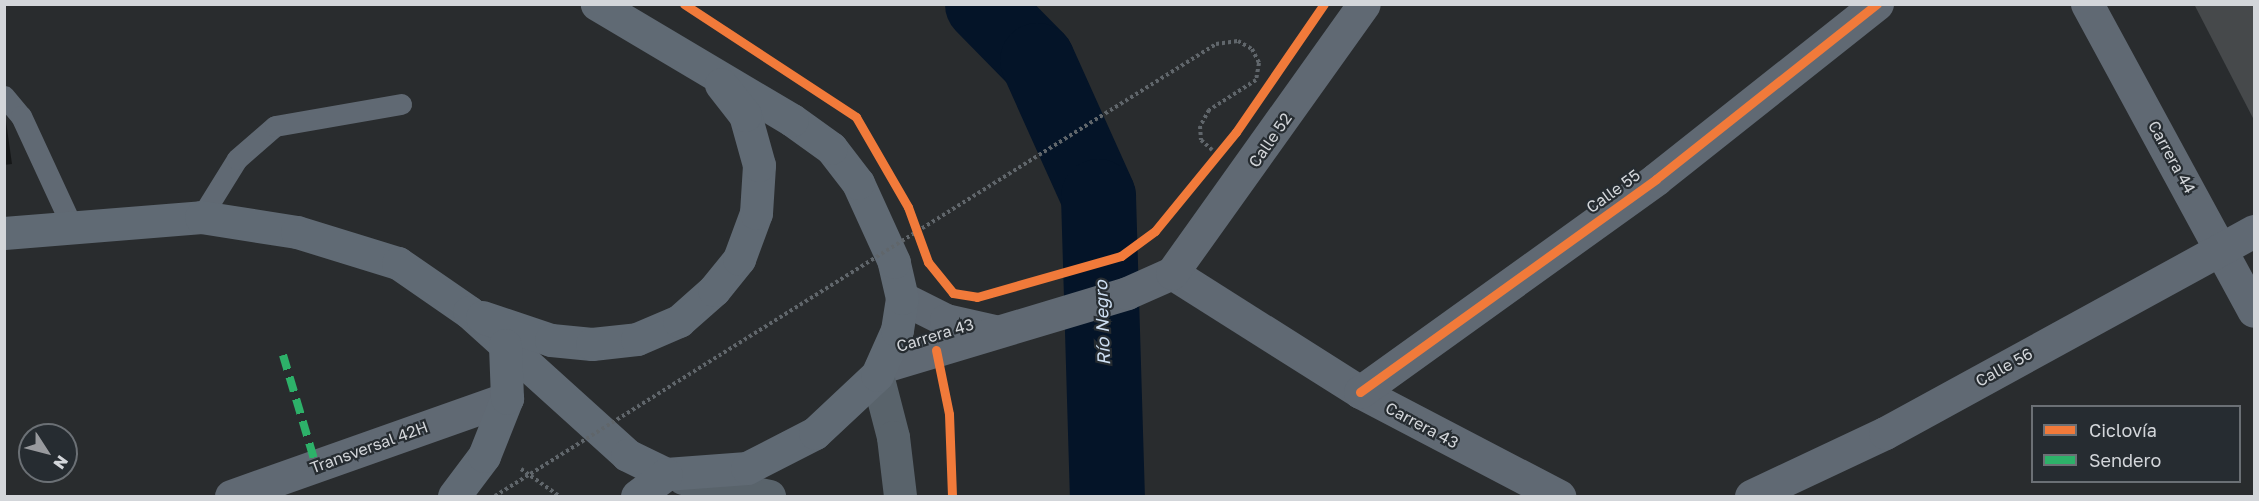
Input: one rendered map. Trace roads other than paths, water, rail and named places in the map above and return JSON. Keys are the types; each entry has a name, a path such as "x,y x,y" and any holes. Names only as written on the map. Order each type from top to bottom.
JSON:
{"main road":[{"path":"597,4 831,148 858,183 879,225 902,298 897,330 879,371 816,433 747,468 666,474 637,496"},
{"path":"469,312 550,340 592,344 637,339 669,326 714,290 739,259 756,213 759,165 745,115 712,73"},
{"path":"4,233 71,224 201,217 297,232 398,263 469,312 627,455 666,474 769,496"},
{"path":"454,496 484,456 507,398 505,345"},
{"path":"879,371 893,437 900,496"}],"street":[{"name":"Calle 52","path":"1172,273 1364,4"},
{"name":"Calle 55","path":"1360,392 1656,178 1877,4"},
{"name":"Carrera 44","path":"2087,4 2223,248 2254,311"},
{"name":"Calle 56","path":"1751,496 1885,433 2254,231"},
{"name":"Carrera 43","path":"879,371 996,331 1127,292 1172,273 1360,392 1559,496"},
{"name":"Carrera 43","path":"902,298 946,320 996,331"},
{"name":"Transversal 42H","path":"231,496 507,398"}],"lane":[{"path":"4,96 21,116 71,224"},
{"path":"201,217 237,159 275,126 401,104"}],"waterway":[{"name":"Río Negro","path":"982,4 1037,60 1098,196 1107,496"}]}
